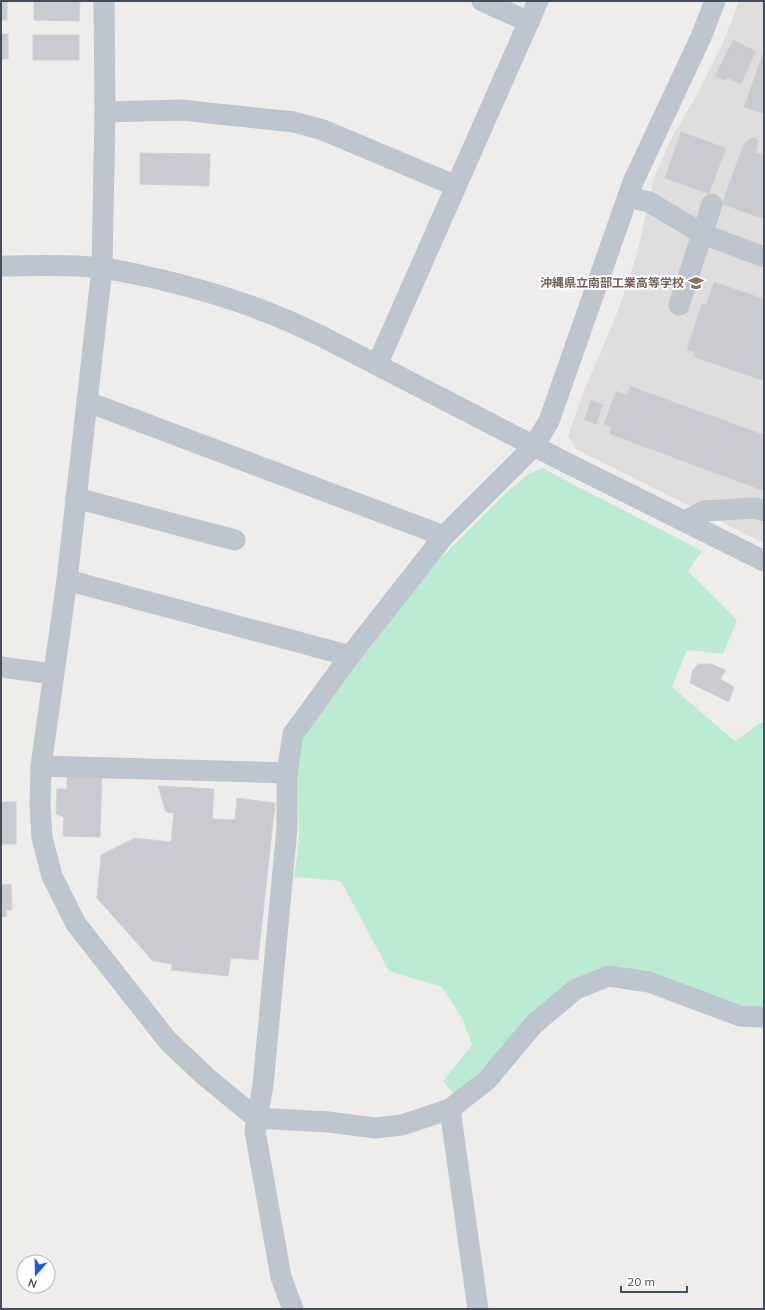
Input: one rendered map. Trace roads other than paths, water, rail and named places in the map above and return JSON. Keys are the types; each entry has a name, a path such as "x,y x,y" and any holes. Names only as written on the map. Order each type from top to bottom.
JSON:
{"street":[{"path":"104,1 105,112 102,268 67,580 52,674 40,766 42,838 52,876 76,924 168,1041 205,1076 256,1118 328,1122 375,1128 402,1124 450,1109 487,1080 534,1024 576,989 609,976 649,982 740,1016 764,1017"},
{"path":"482,1 529,22"},
{"path":"377,365 538,1"},
{"path":"293,1309 281,1277 255,1131 256,1118 263,1085 287,828 287,773 293,734 350,656 444,536 534,446 549,421 632,182 701,37 715,1"},
{"path":"105,112 181,110 294,122 323,130 456,186"},
{"path":"628,197 649,202 703,234 764,257"},
{"path":"679,305 712,204"},
{"path":"1,266 74,266 102,268 197,288 243,302 285,318 534,446 764,561"},
{"path":"88,402 444,536"},
{"path":"76,498 234,540"},
{"path":"684,521 704,511 756,508 764,511"},
{"path":"67,580 350,656"},
{"path":"1,667 52,674"},
{"path":"40,766 287,773"},
{"path":"450,1109 478,1309"}],"place":[{"name":"沖縄県立南部工業高等学校","path":"696,283"}]}
